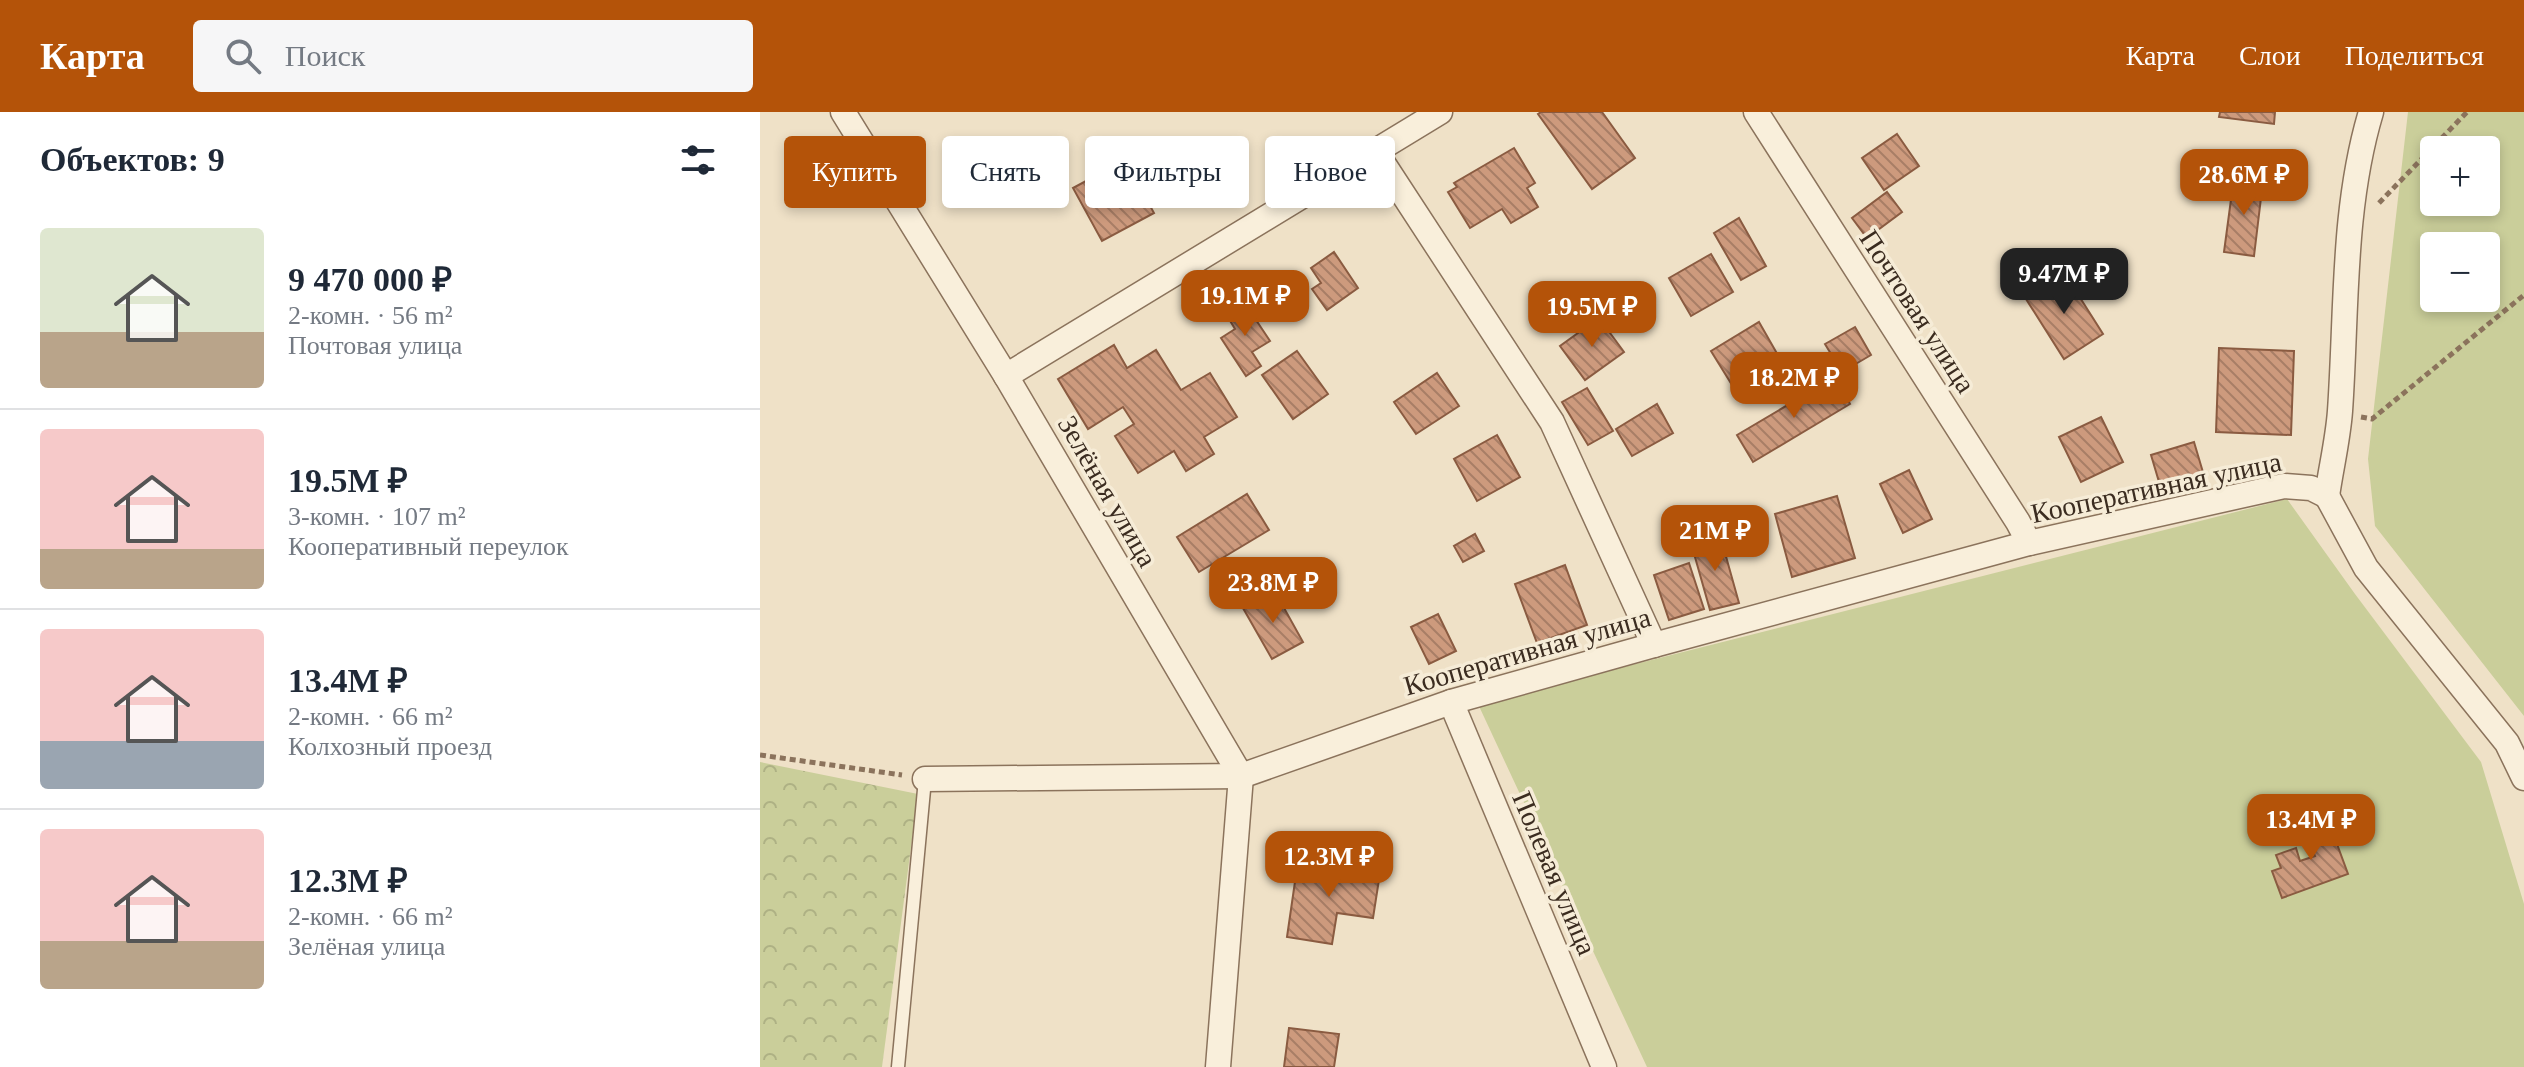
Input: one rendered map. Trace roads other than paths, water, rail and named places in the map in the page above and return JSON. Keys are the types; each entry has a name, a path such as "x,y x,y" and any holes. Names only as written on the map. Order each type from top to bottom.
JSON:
{"street":[{"name":"Зелёная улица","path":"843,112 1006,376 1241,776"},
{"path":"1395,139 1440,112"},
{"name":"Почтовая улица","path":"1756,112 2029,543"},
{"path":"2371,112 2358,156 2349,232 2339,415 2327,496 2366,568 2507,743 2524,778"},
{"path":"1395,182 1552,422 1654,645"},
{"path":"1006,376 1282,208"},
{"name":"Кооперативная улица","path":"925,779 1241,776 1451,702 2029,543 2284,486 2311,488 2327,496"},
{"name":"Полевая улица","path":"1451,702 1604,1067"},
{"path":"1218,1067 1241,776"}],"lane":[{"path":"898,1067 925,779"}]}
